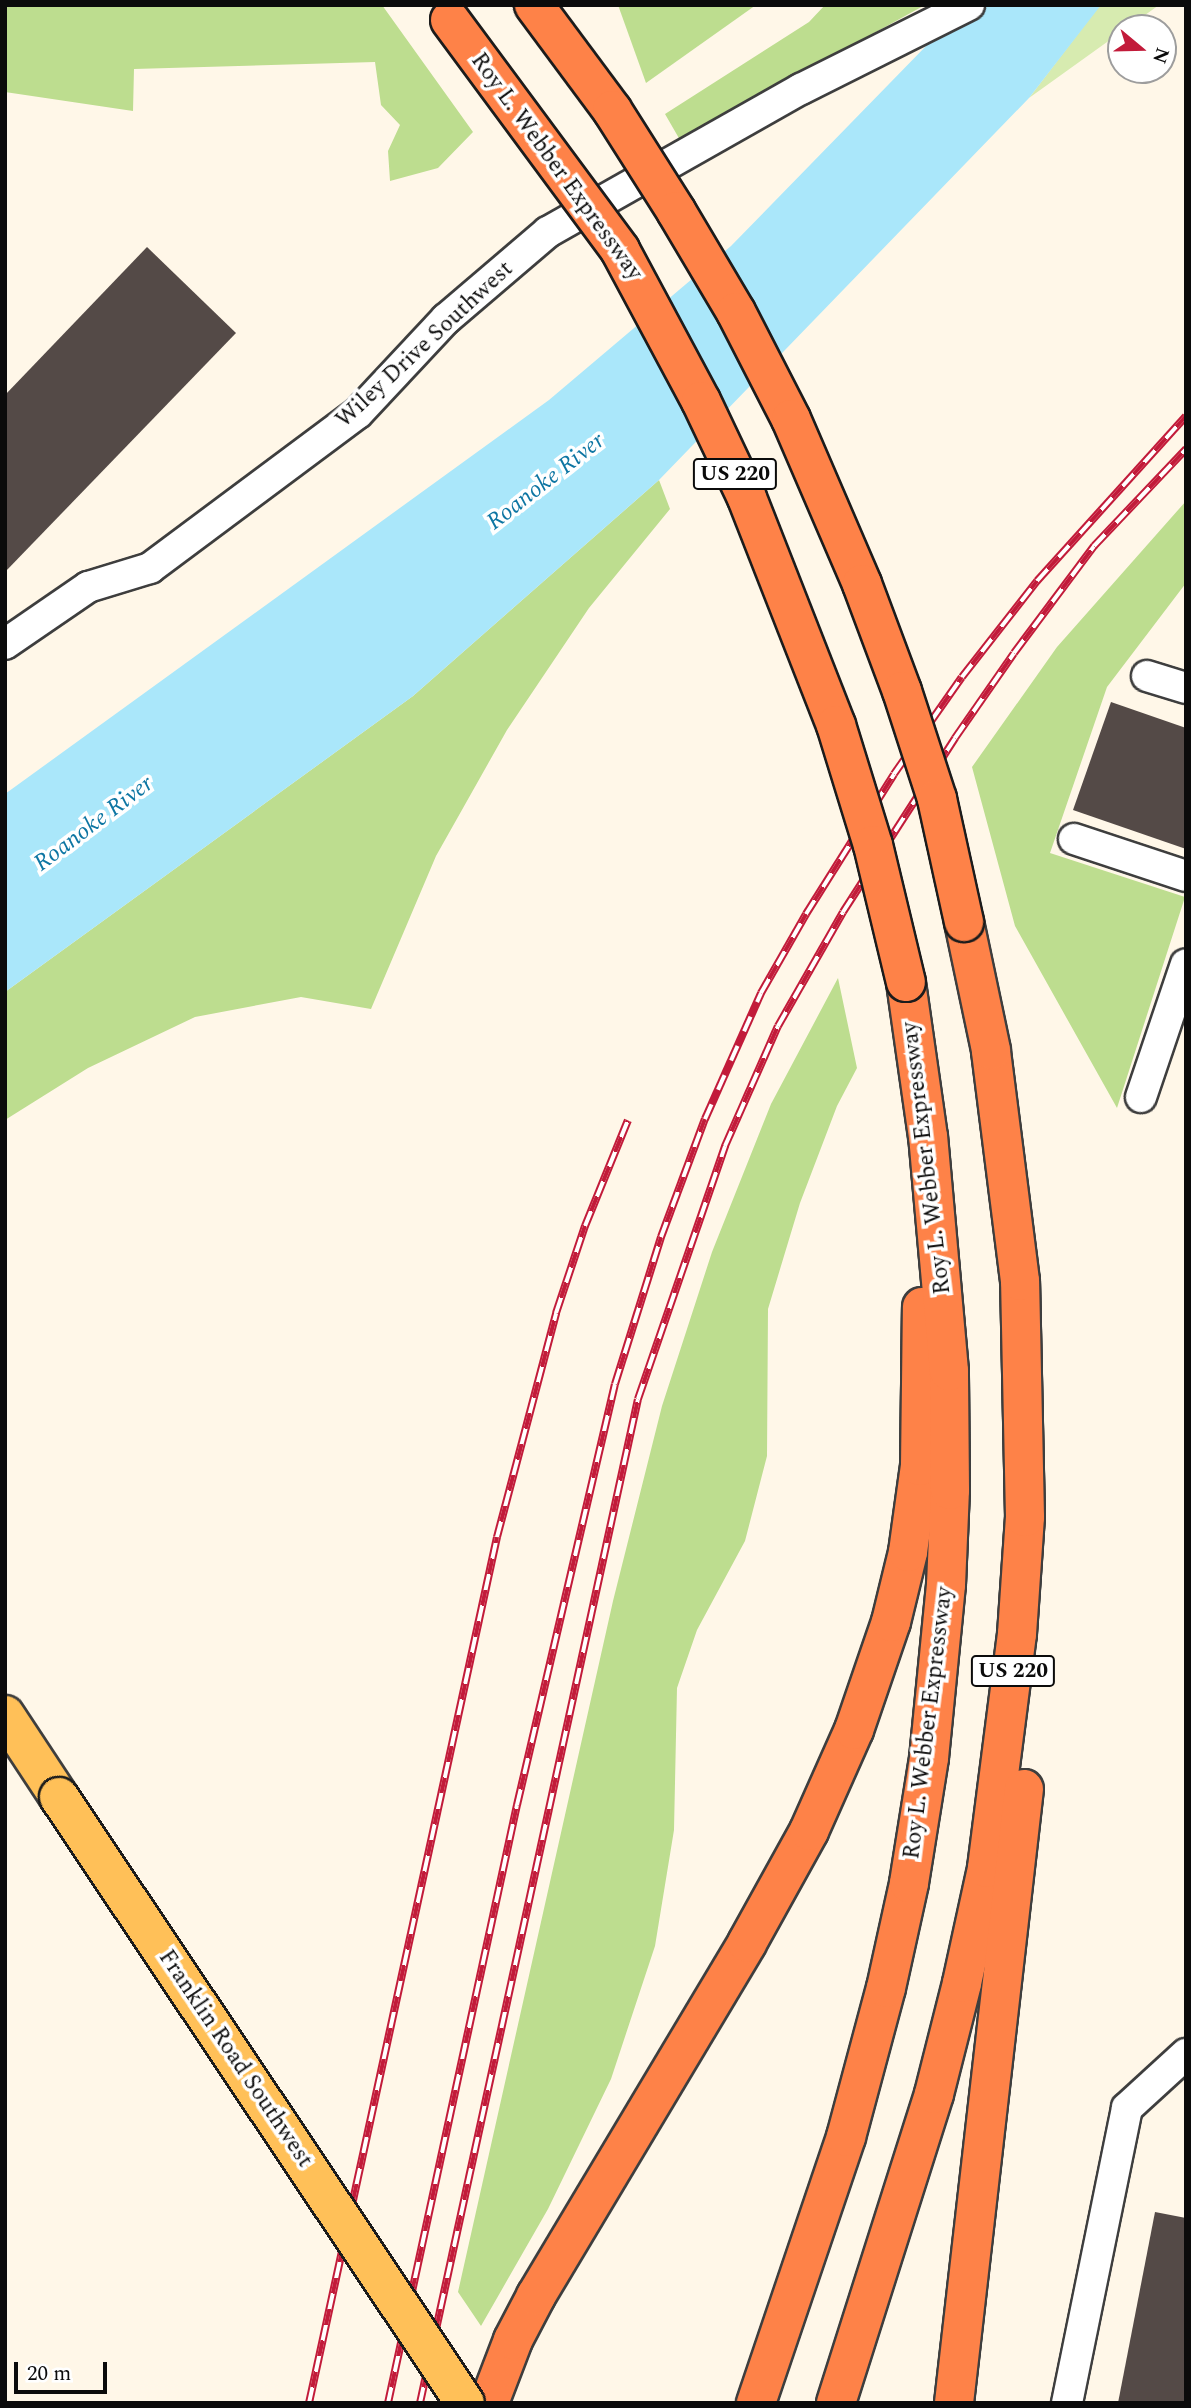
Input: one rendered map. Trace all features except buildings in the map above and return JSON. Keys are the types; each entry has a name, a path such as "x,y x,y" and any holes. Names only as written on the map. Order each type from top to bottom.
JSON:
{"highway":[{"name":"US 220","path":"534,5 612,110 669,200 736,312 791,419 857,572 902,691 937,799 991,1050 1020,1281 1025,1517 1014,1661 984,1880 934,2094 836,2403"},
{"name":"Roy L. Webber Expressway","path":"444,13 620,250 701,401 747,498 836,725 873,845 906,982 928,1137 949,1371 950,1477 946,1585 929,1758 909,1883 886,1988 846,2137 756,2403"},
{"path":"489,2403 513,2340 536,2295 753,1932 809,1831 854,1730 891,1622 908,1552 920,1466 928,1137"},
{"path":"954,2403 1027,1760 1031,1654 1025,1517"}],"main road":[{"name":"Franklin Road Southwest","path":"5,1715 466,2403"}],"street":[{"name":"Wiley Drive Southwest","path":"5,644 88,587 150,568 358,414 446,319 548,232 802,89 969,5"},
{"path":"1147,676 1186,688"},
{"path":"1074,839 1186,876"},
{"path":"1141,1097 1186,964"},
{"path":"1067,2403 1127,2108 1186,2054"}],"green space":[{"path":"5,5 382,5 473,132 438,168 390,181 388,151 400,125 381,105 375,62 134,69 133,111 5,92"},
{"path":"618,5 756,5 646,83"},
{"path":"825,5 925,5 680,140 665,114 809,22"},
{"path":"1100,5 1159,5 1146,14 1107,14 1107,42 1029,98"},
{"path":"659,480 670,509 589,608 507,730 436,856 371,1009 301,997 195,1017 88,1068 5,1120 5,992 413,696"},
{"path":"1186,501 1186,583 1107,687 1050,853 1185,897 1117,1108 1015,926 972,767 1057,647"},
{"path":"838,978 857,1068 837,1106 800,1203 768,1309 767,1456 745,1541 697,1630 677,1688 674,1830 655,1946 611,2079 548,2209 481,2326 458,2292 613,1601 662,1406 712,1252 771,1104"}],"water":[{"name":"Roanoke River","path":"966,5 1101,5 1029,98 659,480 413,696 5,992 5,794 549,400 731,246"}],"railway":[{"path":"388,2403 517,1805 615,1384 661,1237 705,1119 761,993 806,914 894,774 962,677 1037,581 1186,416"},
{"path":"420,2403 638,1399 725,1146 778,1026 843,912 955,738 1094,546 1186,449"},
{"path":"309,2403 497,1537 556,1313 585,1226 628,1120"}]}
